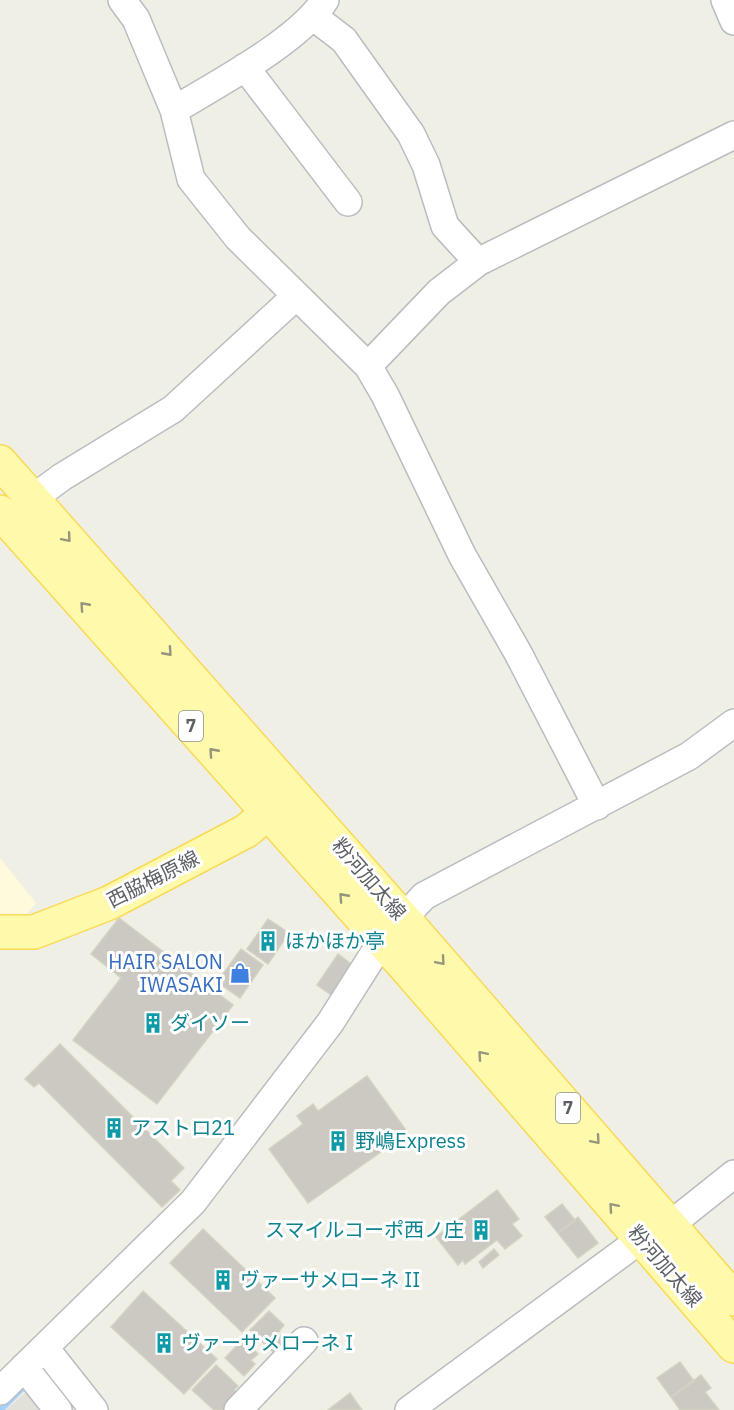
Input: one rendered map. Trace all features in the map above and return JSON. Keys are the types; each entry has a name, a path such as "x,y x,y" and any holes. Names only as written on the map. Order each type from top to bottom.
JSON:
{"main road":[{"name":"粉河加太線","path":"11,482 292,793 392,929 656,1232 734,1346"},
{"name":"粉河加太線","path":"0,512 268,813 392,929"},
{"name":"西脇梅原線","path":"0,932 34,932 109,903 246,831 292,793"},
{"name":"粉河加太線","path":"656,1232 734,1299"}],"street":[{"path":"122,0 136,19 174,110 191,179 238,238 368,366 385,395 462,555 518,652 597,806"},
{"path":"724,0 734,21"},
{"path":"174,110 245,67 319,8 411,134 426,165 445,226 478,262"},
{"path":"245,67 348,202"},
{"path":"368,366 439,292 478,262 734,135"},
{"path":"11,482 62,477 173,409 296,297"},
{"path":"0,1391 193,1202 330,1023 392,929 424,896 689,756 734,725"},
{"path":"409,1410 734,1174"},
{"path":"251,1405 304,1341"},
{"path":"45,1348 94,1410"},
{"path":"24,1367 58,1410"}],"shaded area":[{"path":"0,858 36,903 19,924 0,921"},
{"path":"28,1390 46,1410 6,1410"}],"building":[{"name":"ダイソー","path":"119,918 233,1005 157,1104 73,1040 121,978 91,954"},
{"name":"ほかほか亭","path":"268,919 289,933 268,964 247,949"},
{"name":"HAIR SALON IWASAKI","path":"241,949 263,965 240,998 217,982"},
{"path":"338,954 355,967 334,997 317,985"},
{"name":"アストロ21","path":"60,1044 184,1168 171,1181 180,1190 162,1207 39,1083 34,1087 25,1079"},
{"name":"野嶋Express","path":"367,1076 408,1133 308,1203 269,1149 303,1124 297,1116 313,1104 318,1111"},
{"name":"スマイルコーポ西ノ庄","path":"497,1190 519,1219 512,1224 522,1236 505,1249 497,1240 465,1264 463,1260 458,1265 436,1237"},
{"path":"562,1204 575,1220 558,1233 545,1217"},
{"path":"578,1217 598,1243 578,1258 558,1233"},
{"name":"ヴァーサメローネ II","path":"203,1229 275,1298 242,1332 170,1263"},
{"path":"494,1249 499,1255 483,1268 479,1262"},
{"name":"ヴァーサメローネ I","path":"143,1291 217,1359 184,1394 111,1327"},
{"path":"269,1311 284,1325 278,1333 288,1342 276,1355 250,1330"},
{"path":"243,1339 258,1354 251,1360 255,1364 244,1376 225,1358"},
{"path":"680,1362 694,1381 671,1397 657,1378"},
{"path":"216,1365 238,1386 234,1390 239,1395 224,1410 214,1410 192,1390"},
{"path":"701,1375 711,1388 705,1392 719,1410 680,1410 671,1397"},
{"path":"350,1393 362,1410 328,1410"}],"waterway":[{"path":"0,1410 21,1389"}],"place":[{"name":"ほかほか亭","path":"268,941"},
{"name":"HAIR SALON IWASAKI","path":"240,973"},
{"name":"ダイソー","path":"153,1023"},
{"name":"アストロ21","path":"114,1128"},
{"name":"野嶋Express","path":"338,1141"},
{"name":"スマイルコーポ西ノ庄","path":"481,1230"},
{"name":"ヴァーサメローネ II","path":"223,1280"},
{"name":"ヴァーサメローネ I","path":"164,1343"}]}
